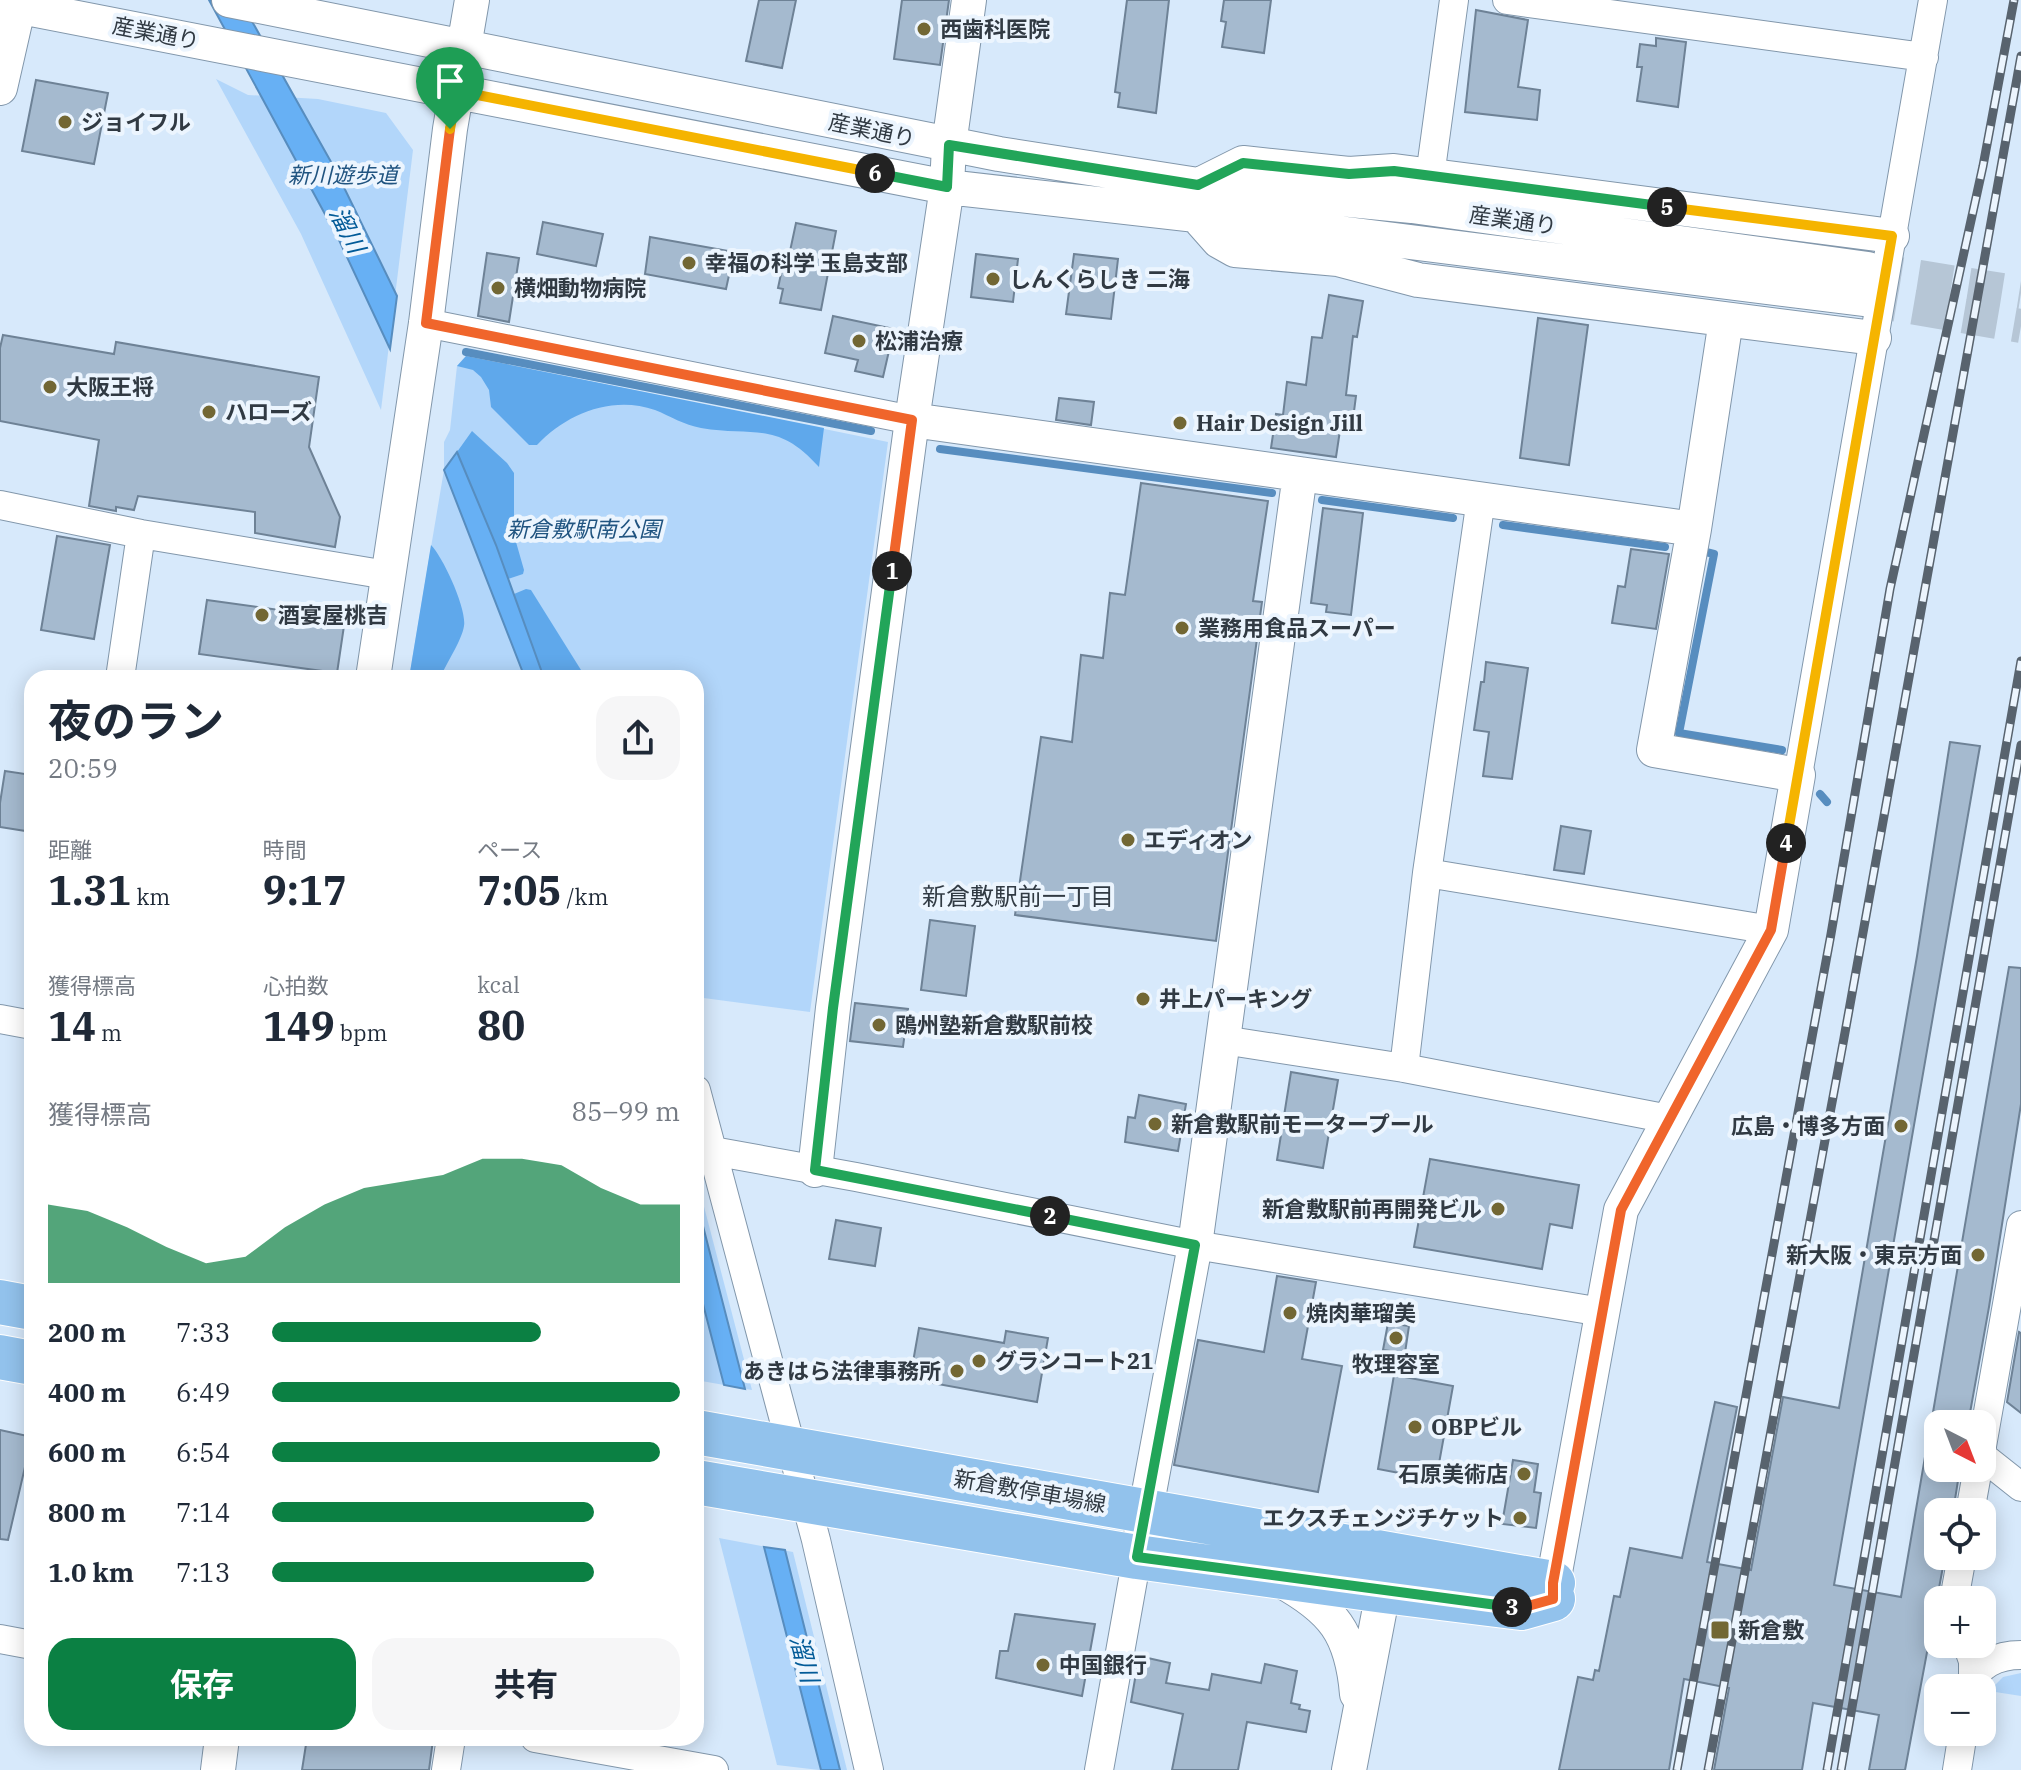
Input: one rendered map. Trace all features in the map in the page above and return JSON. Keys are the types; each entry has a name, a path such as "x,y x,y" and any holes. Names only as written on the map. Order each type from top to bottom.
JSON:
{"main road":[{"path":"0,1302 24,1306"},
{"path":"0,1357 24,1362"},
{"name":"新倉敷停車場線","path":"704,1433 1144,1512 1521,1608 1553,1591"},
{"name":"新倉敷停車場線","path":"704,1483 1137,1557 1272,1576 1386,1573"}],"street":[{"name":"産業通り","path":"229,0 949,145 1197,200"},
{"path":"374,670 472,0"},
{"path":"815,1170 833,1008 912,420 947,187 949,145 969,0"},
{"path":"1430,176 1454,0"},
{"path":"1553,1591 1621,1210 1771,930 1933,0"},
{"path":"1524,1 1686,12 1924,57"},
{"name":"産業通り","path":"13,3 217,46 947,187 1197,200 1866,284"},
{"path":"0,88 13,3"},
{"path":"1874,338 1418,280 1338,259 1235,250 1219,241 1197,200 1243,163 1349,174 1394,171 1892,236"},
{"path":"1726,320 1694,529 1654,750 1798,775"},
{"path":"426,323 912,420 1694,529"},
{"path":"1099,1770 1195,1245 1300,474"},
{"path":"1404,1068 1427,873 1481,499"},
{"path":"0,505 141,534 387,575"},
{"path":"121,670 141,534"},
{"path":"1427,873 1771,930"},
{"path":"0,1019 24,1024"},
{"path":"1223,1040 1404,1068 1669,1119"},
{"path":"869,1770 805,1501 704,1150 1195,1245 1602,1312"},
{"path":"1988,1410 2021,1225"},
{"path":"1996,1467 2021,1487"},
{"path":"1349,1770 1386,1573"},
{"path":"1272,1576 1311,1597 1329,1613 1343,1636 1355,1671 1359,1719"},
{"path":"0,1645 0,1639 24,1644"},
{"path":"1978,1674 1984,1666 1999,1658 2021,1655"},
{"path":"218,1770 221,1746"},
{"path":"446,1770 450,1746"},
{"path":"577,1746 697,1769"},
{"path":"1957,1770 1961,1746"}],"green space":[{"name":"新川遊歩道","path":"216,79 248,95 318,99 386,113 413,150 381,410 301,234"},
{"name":"新倉敷駅南公園","path":"466,356 888,442 810,1012 704,998 704,670 410,670 444,470 444,442 450,430 457,366"},
{"path":"704,1207 752,1390 704,1381"},
{"path":"719,1538 793,1552 847,1770 777,1765"},
{"path":"2021,1673 2021,1696 1996,1692 1996,1684 2003,1677"}],"shaded area":[{"path":"466,356 824,428 819,467 804,452 777,436 701,428 639,406 606,406 591,410 562,424 537,445 529,445 491,407 489,390 481,377 473,370 457,366"},
{"path":"472,431 514,473 514,535 524,570 523,574 508,579 457,452"},
{"path":"431,545 453,584 462,608 464,626 444,670 410,670"},
{"path":"531,590 581,670 541,670 514,594"}],"water":[{"name":"溜川","path":"209,0 240,0 335,169 397,296 390,349 339,240"},
{"path":"457,452 496,545 541,670 522,670 444,470"},
{"path":"704,1230 745,1389 724,1385 704,1308"},
{"name":"溜川","path":"764,1547 785,1550 840,1770 821,1770"}],"building":[{"path":"759,0 796,0 782,68 746,61"},
{"name":"西歯科医院","path":"902,0 949,0 940,65 894,59"},
{"path":"1127,0 1169,0 1156,113 1118,107 1120,93 1115,92"},
{"path":"1224,0 1271,0 1264,53 1222,47 1226,22 1221,21"},
{"path":"1476,10 1528,20 1518,87 1540,90 1537,120 1465,112"},
{"path":"1656,38 1686,42 1678,107 1637,101 1642,67 1637,67 1640,44 1656,46"},
{"name":"ジョイフル","path":"36,80 108,93 94,164 22,151"},
{"path":"543,222 603,234 596,266 537,254"},
{"path":"796,223 836,231 821,310 780,303 783,289 778,288"},
{"name":"幸福の科学 玉島支部","path":"650,237 734,252 726,289 645,274"},
{"name":"横畑動物病院","path":"487,253 519,258 509,322 478,316"},
{"path":"976,254 1018,259 1013,302 971,297"},
{"path":"1074,254 1118,259 1111,319 1066,314"},
{"path":"1329,295 1363,301 1357,337 1353,336 1346,395 1356,396 1353,419 1342,417 1336,457 1271,448 1276,414 1283,415 1287,382 1306,385 1312,337 1322,338"},
{"name":"松浦治療","path":"833,316 894,329 883,377 855,371 858,360 825,353"},
{"path":"1538,318 1588,325 1569,465 1520,458"},
{"name":"ハローズ","path":"3,335 114,354 116,342 319,377 309,447 340,517 335,547 255,533 255,512 138,496 134,510 116,507 116,511 89,506 99,440 0,421 0,348"},
{"path":"1059,398 1094,402 1091,425 1056,420"},
{"path":"1141,483 1268,501 1253,601 1262,602 1216,941 1015,915 1041,737 1072,742 1081,655 1103,658 1110,593 1125,595"},
{"path":"1323,508 1363,513 1351,615 1326,612 1327,605 1311,603"},
{"path":"57,536 110,545 94,639 41,630"},
{"path":"1631,549 1669,554 1656,629 1612,623 1618,586 1625,587"},
{"path":"207,600 345,619 337,670 315,670 199,654"},
{"path":"1486,662 1528,668 1512,779 1483,776 1489,732 1474,730"},
{"path":"1950,742 1980,746 1834,1585 1901,1597 1924,1463 1924,1482 1958,1482 1955,1498 1924,1498 1924,1570 1942,1570 1939,1586 1924,1586 1926,1658 1905,1770 1869,1770 1879,1715 1813,1703 1802,1770 1714,1770 1729,1688 1684,1679 1669,1770 1559,1770 1578,1677 1593,1680 1595,1670 1599,1671 1614,1596 1620,1597 1630,1548 1682,1558 1715,1402 1737,1407 1707,1562 1751,1570 1783,1397 1839,1408 1917,956"},
{"path":"5,771 24,774 24,831 0,827"},
{"path":"1561,826 1591,831 1584,874 1554,870"},
{"path":"930,920 975,926 966,996 921,990"},
{"path":"2009,967 2021,968 2021,1104 1971,1410 1933,1410"},
{"name":"鴎州塾新倉敷駅前校","path":"855,1003 908,1009 903,1047 850,1041"},
{"path":"1291,1072 1338,1080 1323,1168 1277,1160"},
{"name":"新倉敷駅前モータープール","path":"1139,1095 1186,1104 1178,1151 1125,1142 1128,1117 1135,1118"},
{"name":"新倉敷駅前再開発ビル","path":"1430,1159 1579,1185 1572,1228 1550,1224 1542,1269 1414,1247"},
{"path":"836,1220 881,1228 875,1266 829,1259"},
{"path":"1277,1276 1316,1282 1302,1359 1342,1366 1318,1492 1174,1465 1198,1340 1264,1352"},
{"name":"牧理容室","path":"1388,1323 1409,1326 1405,1353 1383,1350"},
{"name":"グランコート21","path":"919,1328 1004,1343 1006,1331 1048,1338 1037,1402 910,1379"},
{"path":"2021,1333 2021,1413 2007,1402"},
{"name":"OBPビル","path":"1394,1375 1453,1386 1436,1480 1378,1469"},
{"path":"0,1430 24,1435 24,1471 8,1540 0,1539"},
{"path":"1513,1460 1538,1464 1534,1492 1541,1493 1536,1528 1502,1524"},
{"name":"中国銀行","path":"1015,1614 1095,1624 1082,1696 996,1678 1000,1651 1008,1651"},
{"path":"1139,1656 1170,1663 1166,1683 1209,1690 1212,1674 1261,1683 1265,1664 1297,1671 1291,1703 1300,1705 1299,1709 1310,1711 1306,1732 1247,1722 1238,1770 1172,1770 1183,1714 1131,1702"},
{"path":"306,1746 432,1746 429,1770 302,1770"}],"waterway":[{"path":"466,352 871,431"},
{"path":"940,449 1272,493"},
{"path":"1322,500 1453,518"},
{"path":"1503,525 1665,547"},
{"path":"1706,552 1714,554 1679,733 1782,750"},
{"path":"1820,794 1827,802"}],"tunnel":[{"path":"1868,269 2021,293"},
{"path":"1863,299 2021,326"}],"railway":[{"path":"1677,1770 1831,934 1890,589 1983,166 2014,0"},
{"path":"1708,1770 2021,56"},
{"path":"1827,1770 2021,661"},
{"path":"1841,1770 2021,745"}],"place":[{"name":"西歯科医院","path":"924,29"},
{"name":"ジョイフル","path":"65,122"},
{"name":"幸福の科学 玉島支部","path":"689,263"},
{"name":"しんくらしき 二海","path":"993,279"},
{"name":"横畑動物病院","path":"498,288"},
{"name":"松浦治療","path":"859,341"},
{"name":"大阪王将","path":"50,387"},
{"name":"ハローズ","path":"209,412"},
{"name":"Hair Design Jill","path":"1180,423"},
{"name":"酒宴屋桃吉","path":"262,615"},
{"name":"業務用食品スーパー","path":"1182,628"},
{"name":"エディオン","path":"1128,840"},
{"name":"井上パーキング","path":"1143,999"},
{"name":"鴎州塾新倉敷駅前校","path":"879,1025"},
{"name":"新倉敷駅前モータープール","path":"1155,1124"},
{"name":"広島・博多方面","path":"1901,1126"},
{"name":"新倉敷駅前再開発ビル","path":"1498,1209"},
{"name":"新大阪・東京方面","path":"1978,1255"},
{"name":"焼肉華瑠美","path":"1290,1313"},
{"name":"牧理容室","path":"1396,1338"},
{"name":"グランコート21","path":"979,1361"},
{"name":"あきはら法律事務所","path":"957,1371"},
{"name":"OBPビル","path":"1415,1427"},
{"name":"石原美術店","path":"1524,1474"},
{"name":"エクスチェンジチケット","path":"1520,1518"},
{"name":"新倉敷","path":"1720,1630"},
{"name":"中国銀行","path":"1043,1665"}],"district":[{"name":"新倉敷駅前一丁目","path":"1018,897"}],"route":[{"path":"457,91 947,187 949,145 1198,185 1243,163 1349,174 1394,171 1892,236 1771,930 1621,1210 1553,1583 1553,1599 1521,1608 1137,1557 1195,1245 815,1170 833,1008 912,420 426,323 450,129 457,91"}]}
